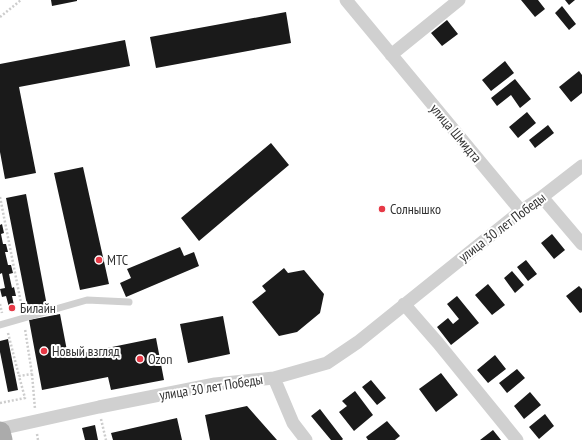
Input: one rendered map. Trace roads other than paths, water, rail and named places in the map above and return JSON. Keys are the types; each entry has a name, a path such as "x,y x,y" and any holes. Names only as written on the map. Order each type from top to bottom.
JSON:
{"main road":[{"path":"0,432 2,440"}],"street":[{"name":"улица Шмидта","path":"346,0 521,211"},
{"path":"391,55 459,0"},
{"name":"улица 30 лет Победы","path":"0,429 98,407 215,384 274,378 327,363 358,342 521,211 542,197 582,166"},
{"path":"542,197 582,244"},
{"path":"404,304 438,343 517,440"},
{"path":"274,378 293,423 306,440"}],"lane":[{"path":"3,324 87,300 129,302"}],"place":[{"name":"Солнышко","path":"382,209"},
{"name":"МТС","path":"99,260"},
{"name":"Билайн","path":"12,308"},
{"name":"Новый взгляд","path":"44,351"},
{"name":"Ozon","path":"140,359"}]}
